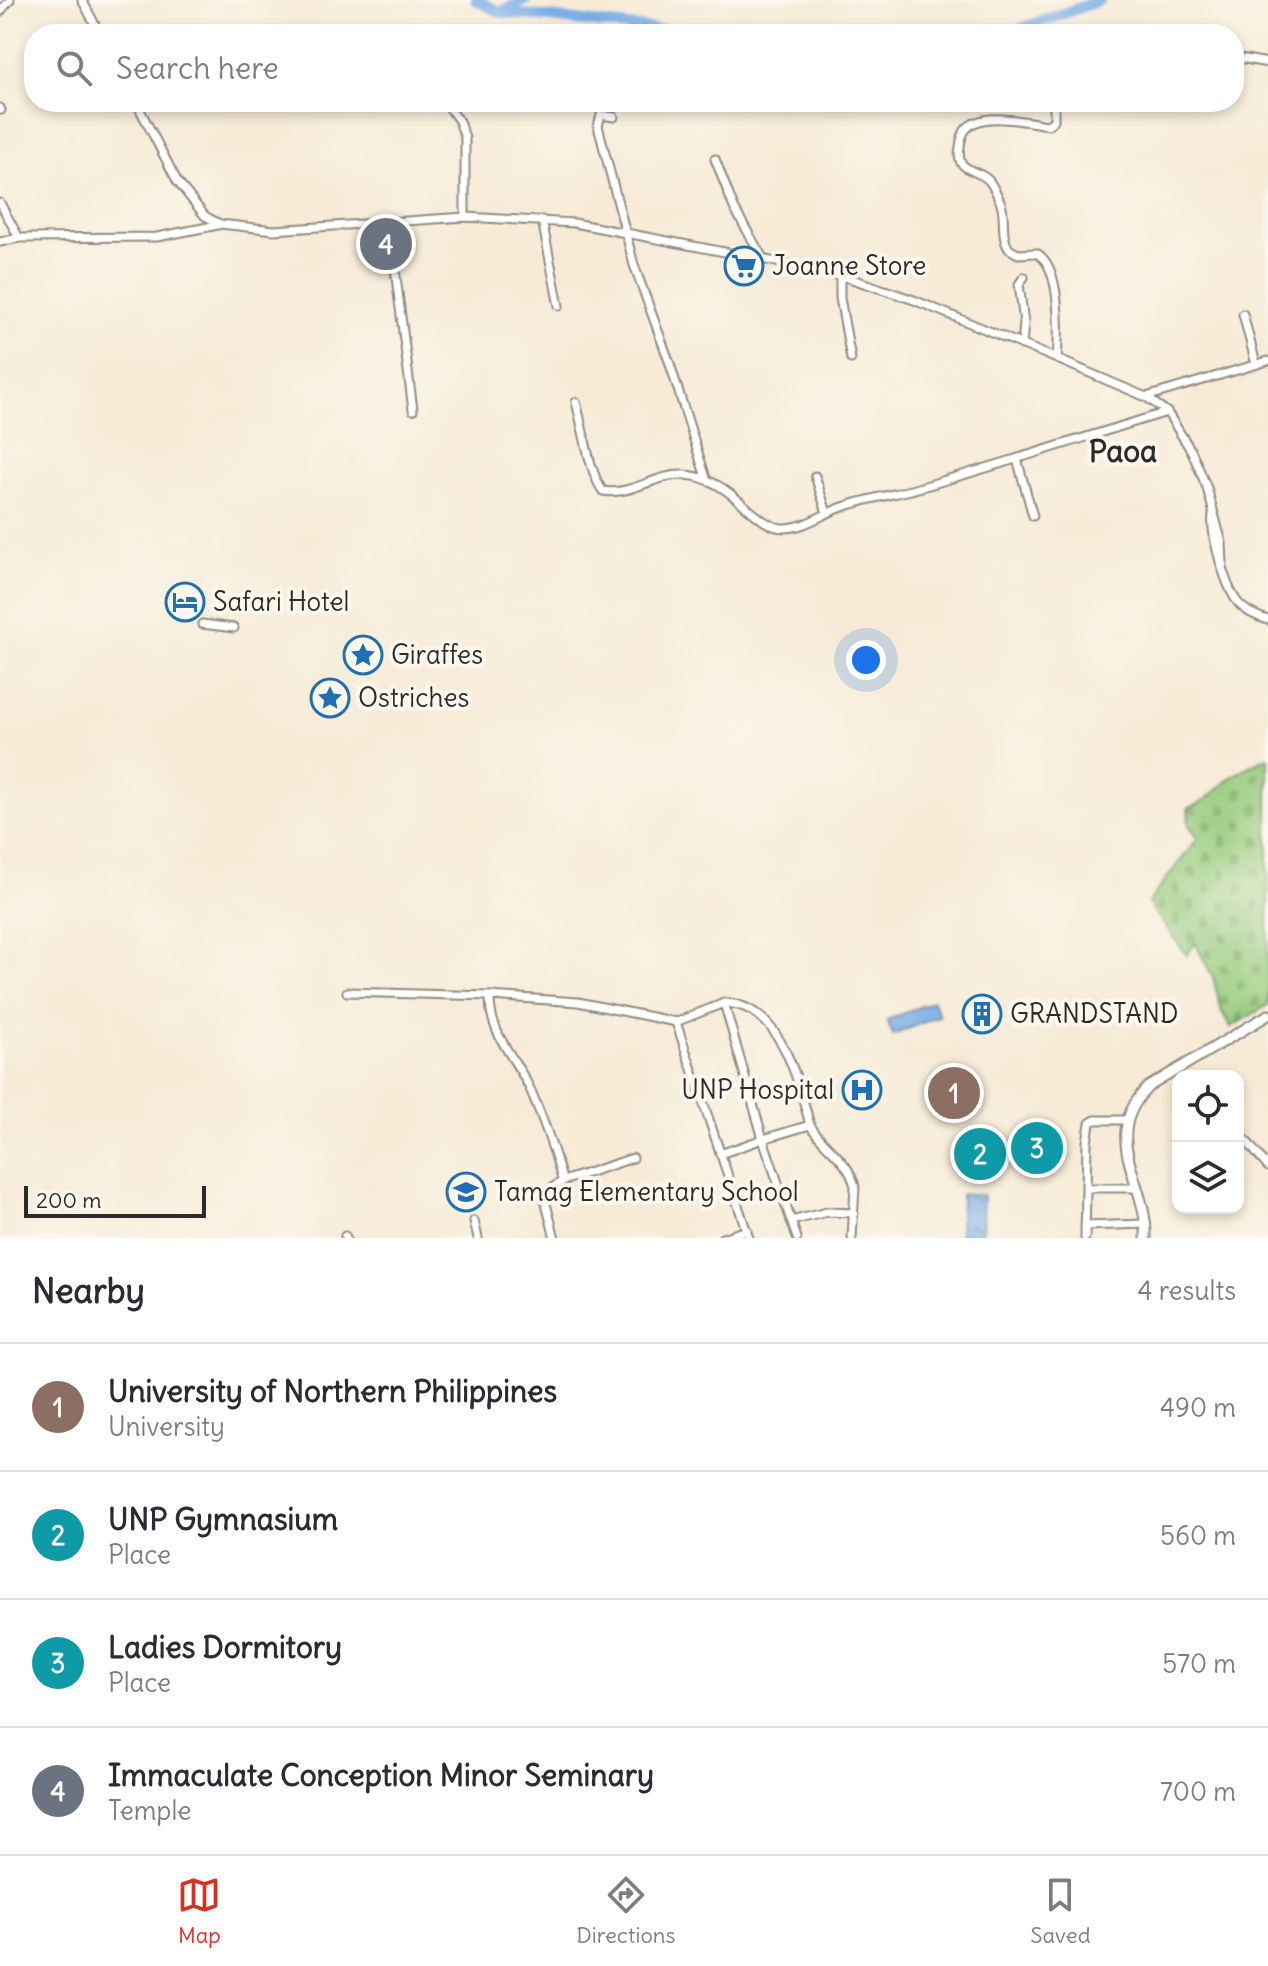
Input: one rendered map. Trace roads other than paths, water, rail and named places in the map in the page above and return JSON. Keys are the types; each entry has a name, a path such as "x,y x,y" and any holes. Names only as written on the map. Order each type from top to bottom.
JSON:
{"main road":[{"path":"1184,1070 1268,1015"},
{"path":"1146,1238 1129,1155 1127,1120 1135,1100 1148,1087 1172,1076"}],"street":[{"path":"0,12 10,0"},
{"path":"82,0 95,24"},
{"path":"1244,59 1268,63"},
{"path":"141,112 177,181 205,216 220,224"},
{"path":"452,112 465,138 465,217"},
{"path":"1054,112 1054,120 1048,125 992,118 969,126 962,134 959,155 965,167 983,175 991,183 1002,206 1004,238 1009,249 1018,254 1040,254 1047,261 1059,321 1057,359"},
{"path":"614,117 601,115 598,126 634,265 669,361 706,478"},
{"path":"715,159 734,208 764,260"},
{"path":"0,203 19,238"},
{"path":"0,242 19,238 157,237 220,224 274,230 465,217 542,220 574,223 840,275 914,300 1057,359 1146,397 1167,412 1192,452 1207,488 1230,590 1242,607 1268,620"},
{"path":"542,220 559,306"},
{"path":"389,222 413,410"},
{"path":"840,275 840,298 851,359"},
{"path":"1022,345 1024,323 1019,284 1024,277"},
{"path":"1243,314 1256,364"},
{"path":"1146,397 1268,361"},
{"path":"576,402 592,468 603,491 618,491 678,475 706,478 778,528 794,527 827,513 1167,412"},
{"path":"1017,459 1033,516"},
{"path":"815,476 827,513"},
{"path":"202,624 234,628"},
{"path":"347,992 578,1002 676,1022 724,1003 744,1006 773,1031 793,1069 810,1125 849,1169 855,1187 852,1238"},
{"path":"490,996 489,1014 502,1043 530,1089 563,1181"},
{"path":"724,1003 763,1139 797,1238"},
{"path":"676,1022 748,1234 722,1238"},
{"path":"1085,1238 1090,1123 1095,1120 1127,1120"},
{"path":"720,1154 810,1125"},
{"path":"1244,1138 1268,1167"},
{"path":"555,1238 545,1200 552,1188 563,1181 633,1158"},
{"path":"1087,1188 1136,1188"},
{"path":"791,1221 827,1212 854,1213"},
{"path":"474,1221 478,1238"},
{"path":"1085,1226 1145,1224"}],"water":[{"path":"933,1001 939,1016 893,1035 887,1020"},
{"path":"961,1194 983,1195 982,1238 960,1238"}],"waterway":[{"path":"476,0 500,12 607,24"},
{"path":"501,12 526,0"},
{"path":"1034,24 1100,0"}],"place":[{"name":"Immaculate Conception Minor Seminary","path":"386,244"},
{"name":"Joanne Store","path":"744,266"},
{"name":"Safari Hotel","path":"185,602"},
{"name":"Giraffes","path":"363,655"},
{"name":"Ostriches","path":"330,698"},
{"name":"GRANDSTAND","path":"982,1014"},
{"name":"UNP Hospital","path":"862,1090"},
{"name":"University of Northern Philippines","path":"954,1093"},
{"name":"Ladies Dormitory","path":"1037,1148"},
{"name":"UNP Gymnasium","path":"980,1154"},
{"name":"Tamag Elementary School","path":"466,1192"}],"district":[{"name":"Paoa","path":"1123,452"}]}
